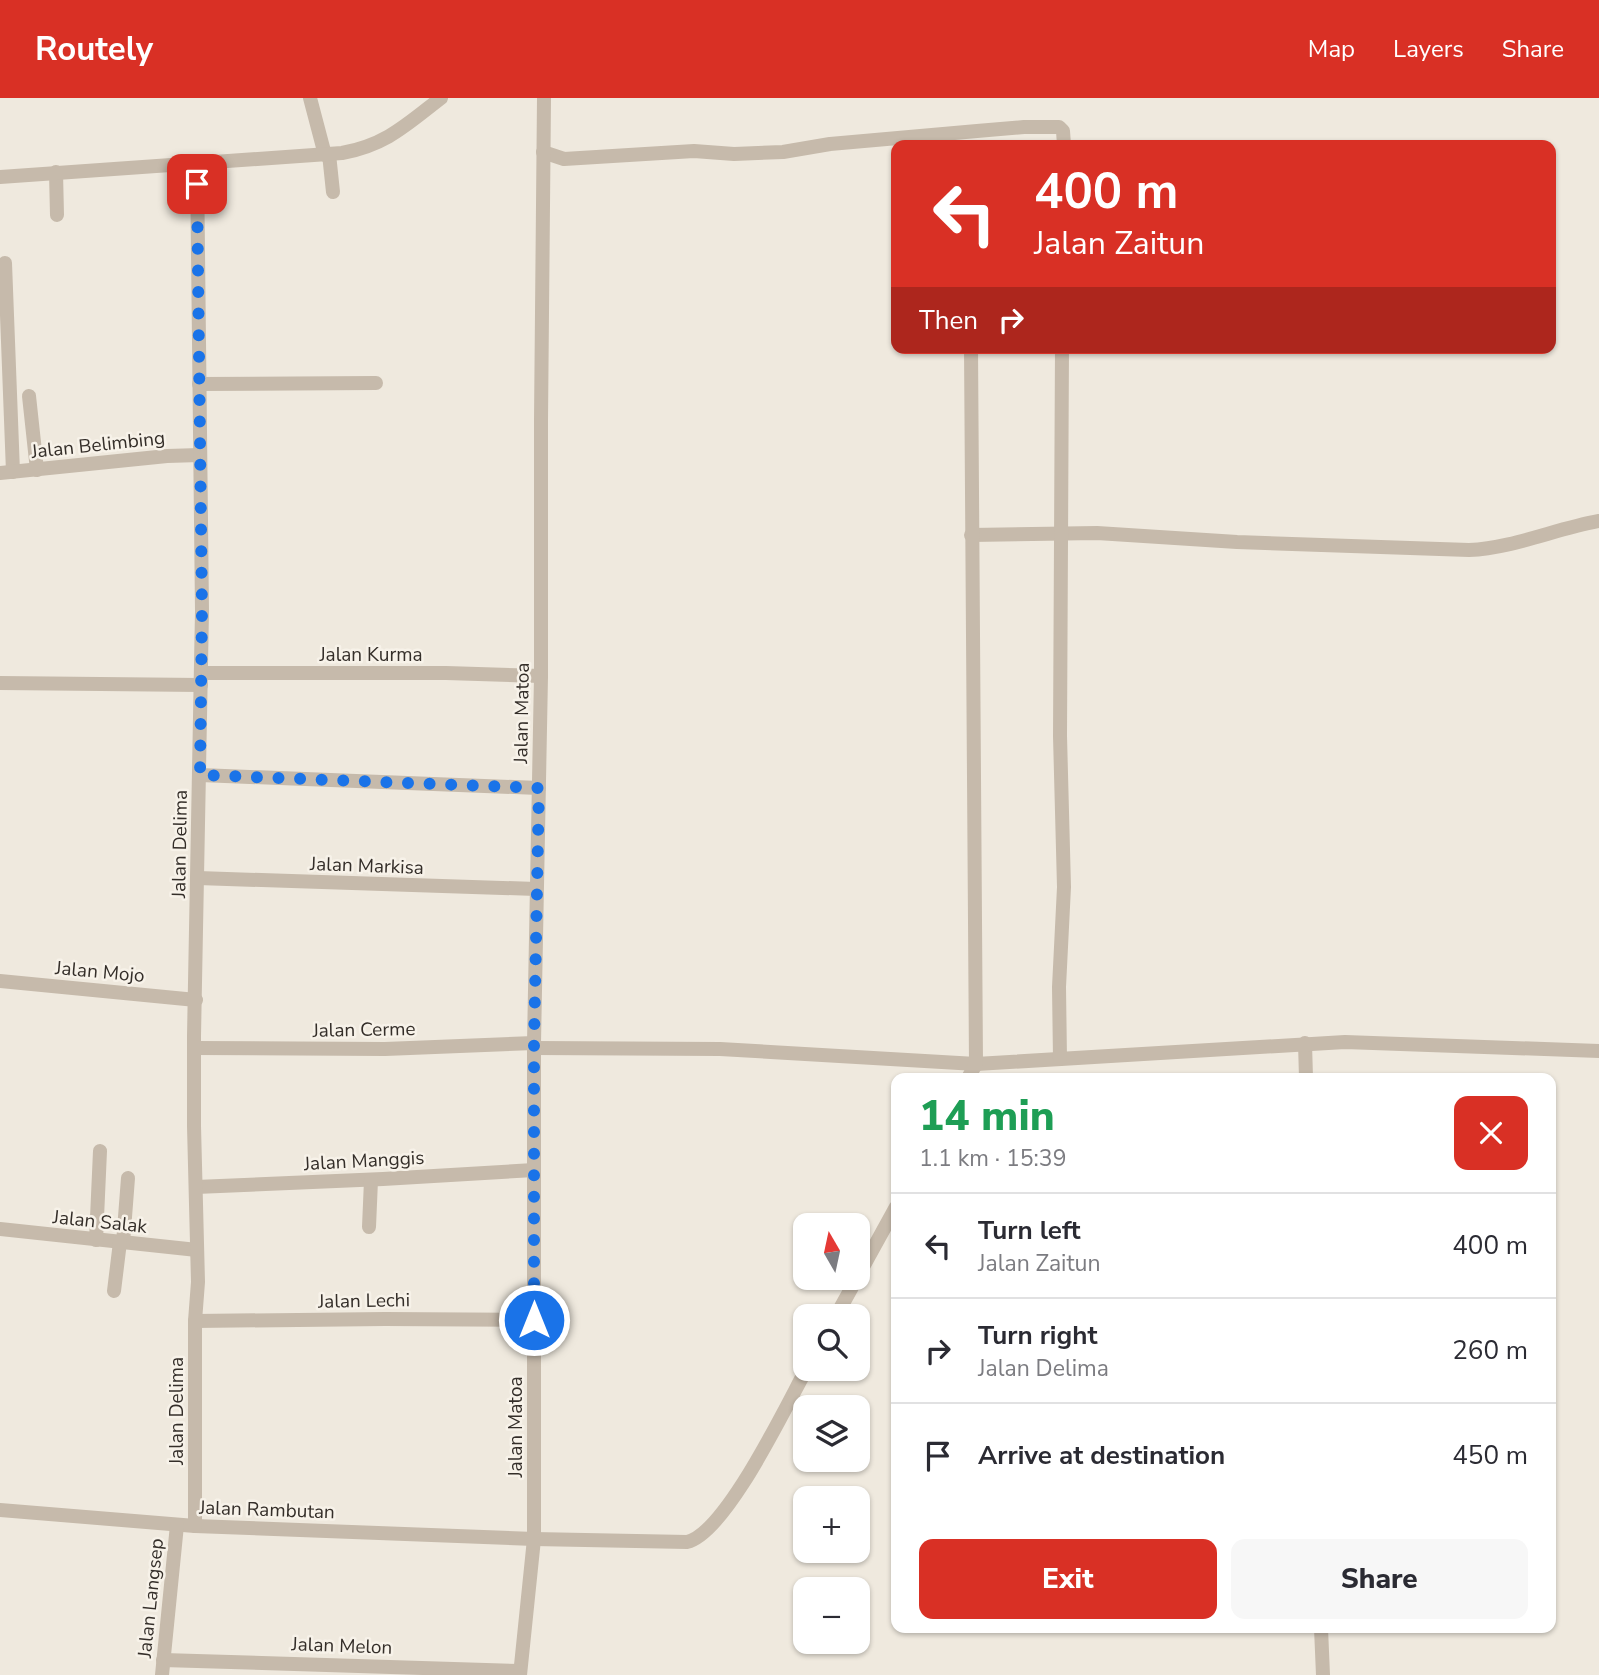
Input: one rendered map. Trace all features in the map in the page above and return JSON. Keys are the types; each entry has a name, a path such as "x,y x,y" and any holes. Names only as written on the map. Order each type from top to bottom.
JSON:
{"street":[{"path":"310,98 327,154 333,192"},
{"path":"0,177 361,150 396,133 441,98"},
{"name":"Jalan Matoa","path":"520,1673 534,1539 534,1045 541,676 544,98"},
{"path":"942,140 970,139 1056,127 1063,131 1064,140"},
{"path":"543,152 564,159 694,151 734,154 783,152 830,144 891,142"},
{"name":"Jalan Delima","path":"195,1526 195,1321 198,1282 194,1048 202,679 197,162"},
{"path":"56,172 57,215"},
{"path":"5,263 6,472"},
{"path":"971,354 976,1064 971,1073"},
{"path":"1060,1059 1059,986 1064,887 1060,736 1062,354"},
{"path":"199,384 376,383"},
{"path":"29,396 37,470"},
{"name":"Jalan Belimbing","path":"6,472 200,455"},
{"path":"971,535 1061,532 1237,542 1469,550 1502,546 1599,521"},
{"name":"Jalan Kurma","path":"0,682 446,673 541,676"},
{"path":"200,775 539,788"},
{"name":"Jalan Markisa","path":"198,878 536,889"},
{"name":"Jalan Mojo","path":"0,981 196,1000"},
{"name":"Jalan Cerme","path":"194,1048 385,1049 534,1045 720,1049 976,1064 1345,1042 1599,1051"},
{"path":"1305,1043 1306,1073"},
{"path":"96,1240 100,1151"},
{"name":"Jalan Manggis","path":"196,1186 371,1180 534,1170"},
{"path":"114,1291 128,1178"},
{"path":"369,1227 371,1180"},
{"path":"870,1253 891,1215"},
{"name":"Jalan Salak","path":"0,1229 197,1250"},
{"name":"Jalan Lechi","path":"195,1321 534,1320"},
{"name":"Jalan Rambutan","path":"0,1510 195,1526 687,1542 697,1539 715,1523 731,1502 800,1381"},
{"name":"Jalan Langsep","path":"162,1675 177,1525"},
{"path":"1321,1633 1323,1675"},
{"name":"Jalan Melon","path":"163,1660 520,1673"}],"route":[{"path":"197,184 202,611 200,775 539,788 534,1043 534,1320"}]}
